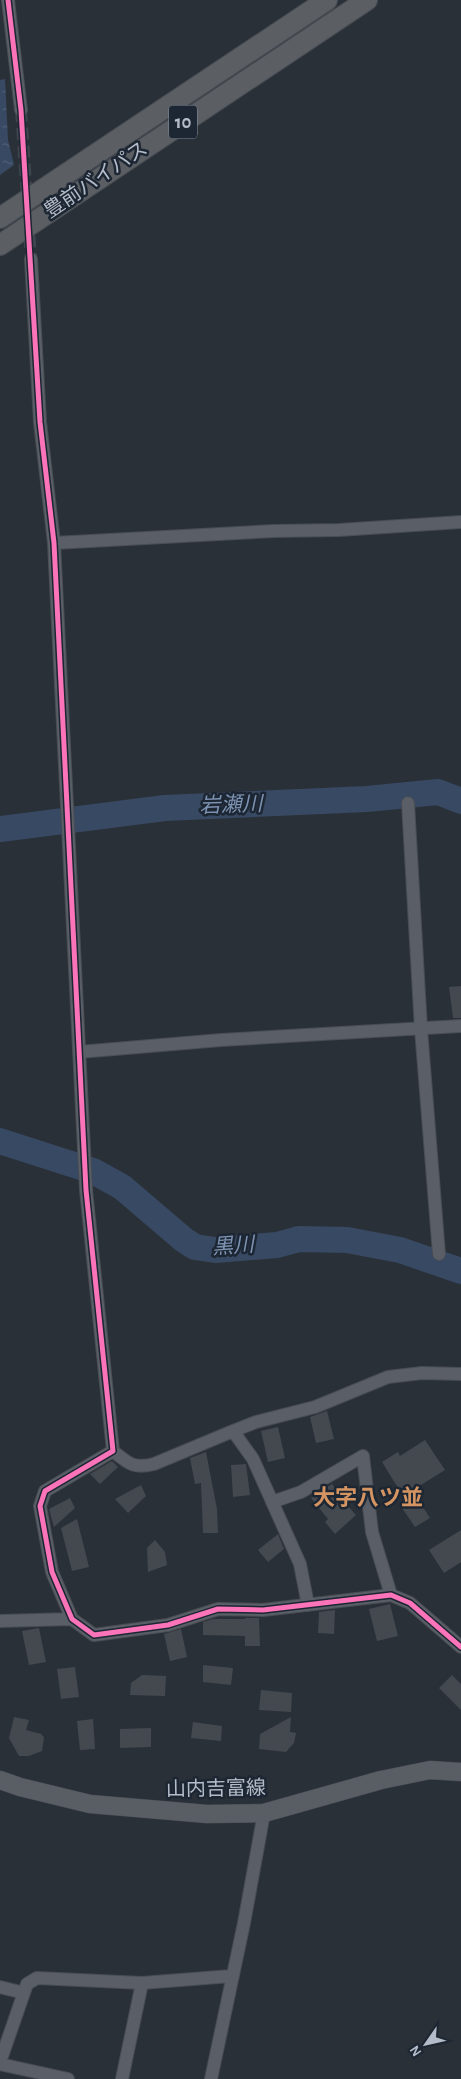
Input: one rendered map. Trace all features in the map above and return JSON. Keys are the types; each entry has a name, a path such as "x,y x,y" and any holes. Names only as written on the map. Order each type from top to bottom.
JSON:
{"highway":[{"name":"豊前バイパス","path":"0,218 327,0"},
{"name":"豊前バイパス","path":"0,245 367,0"}],"main road":[{"name":"山内吉富線","path":"0,1780 20,1787 90,1804 207,1814 264,1813 381,1780 430,1770 461,1772"}],"street":[{"path":"8,0 21,110"},
{"path":"31,259 40,422 54,543 86,1190 114,1451 127,1463 140,1467 154,1464 256,1422 315,1407 388,1377 422,1373 461,1374"},
{"path":"54,543 274,530 339,530 461,522"},
{"path":"408,803 421,1029 439,1254"},
{"path":"79,1052 221,1040 461,1026"},
{"path":"233,1431 253,1459 300,1564 308,1605"},
{"path":"114,1451 45,1491 40,1506 52,1572 72,1619 94,1635 168,1625 218,1609 263,1610 391,1595 410,1603 461,1647"},
{"path":"272,1502 301,1492 363,1456 372,1532 391,1595"},
{"path":"0,1621 72,1619"},
{"path":"211,2079 231,1976 244,1923 264,1813"},
{"path":"68,2079 0,2063 27,1984 36,1978 142,1983 231,1976"},
{"path":"122,2079 142,1983"},
{"path":"0,1987 24,1993"}],"water":[{"path":"5,79 8,140 14,165 0,175 0,80"}],"building":[{"path":"461,986 461,1018 453,1018 449,987"},
{"path":"327,1411 334,1439 316,1443 310,1417"},
{"path":"278,1427 285,1458 268,1462 261,1431"},
{"path":"425,1440 445,1470 403,1496 382,1462 398,1452 400,1456"},
{"path":"206,1452 217,1509 218,1533 203,1533 201,1483 195,1484 190,1458"},
{"path":"112,1461 118,1467 100,1484 90,1474"},
{"path":"246,1464 250,1495 233,1497 231,1465"},
{"path":"332,1484 340,1494 338,1495 356,1515 335,1534 325,1522 328,1519 311,1498"},
{"path":"141,1485 146,1496 128,1513 115,1499"},
{"path":"415,1495 430,1518 415,1527 400,1505"},
{"path":"70,1498 75,1508 54,1527 49,1509"},
{"path":"77,1519 89,1567 72,1571 61,1528"},
{"path":"461,1530 461,1562 444,1573 429,1550"},
{"path":"278,1534 284,1549 268,1562 258,1550"},
{"path":"155,1540 165,1552 167,1565 148,1572 147,1548"},
{"path":"390,1604 398,1636 377,1641 369,1609"},
{"path":"335,1610 334,1634 318,1633 319,1612"},
{"path":"259,1618 260,1646 245,1646 245,1636 203,1635 203,1622 213,1619"},
{"path":"39,1628 46,1662 29,1665 22,1631"},
{"path":"181,1629 187,1657 170,1661 164,1634"},
{"path":"203,1665 233,1668 231,1685 203,1682"},
{"path":"75,1667 79,1697 61,1699 57,1669"},
{"path":"142,1675 166,1676 165,1696 130,1695 131,1683"},
{"path":"452,1675 461,1684 461,1710 439,1688"},
{"path":"261,1690 292,1693 291,1712 259,1710"},
{"path":"14,1717 29,1720 26,1730 41,1734 44,1737 42,1751 29,1756 19,1756 9,1738"},
{"path":"291,1717 290,1732 296,1733 294,1743 286,1752 259,1749 260,1734"},
{"path":"93,1719 95,1749 80,1750 77,1721"},
{"path":"193,1722 222,1726 221,1741 191,1738"},
{"path":"151,1728 151,1747 120,1748 120,1729"}],"waterway":[{"name":"岩瀬川","path":"0,829 165,808 367,799 438,792 461,801"},
{"name":"黒川","path":"0,1141 93,1171 122,1187 184,1240 195,1247 215,1250 277,1245 299,1239 347,1240 400,1250 461,1271"}],"tunnel":[{"path":"21,110 31,259"}],"cycle path":[{"path":"8,0 21,110 40,422 54,543 86,1190 113,1451 45,1491 40,1506 52,1572 72,1619 94,1635 168,1625 218,1609 263,1610 391,1595 410,1603 461,1647"}],"district":[{"name":"大字八ツ並","path":"368,1498"}]}
